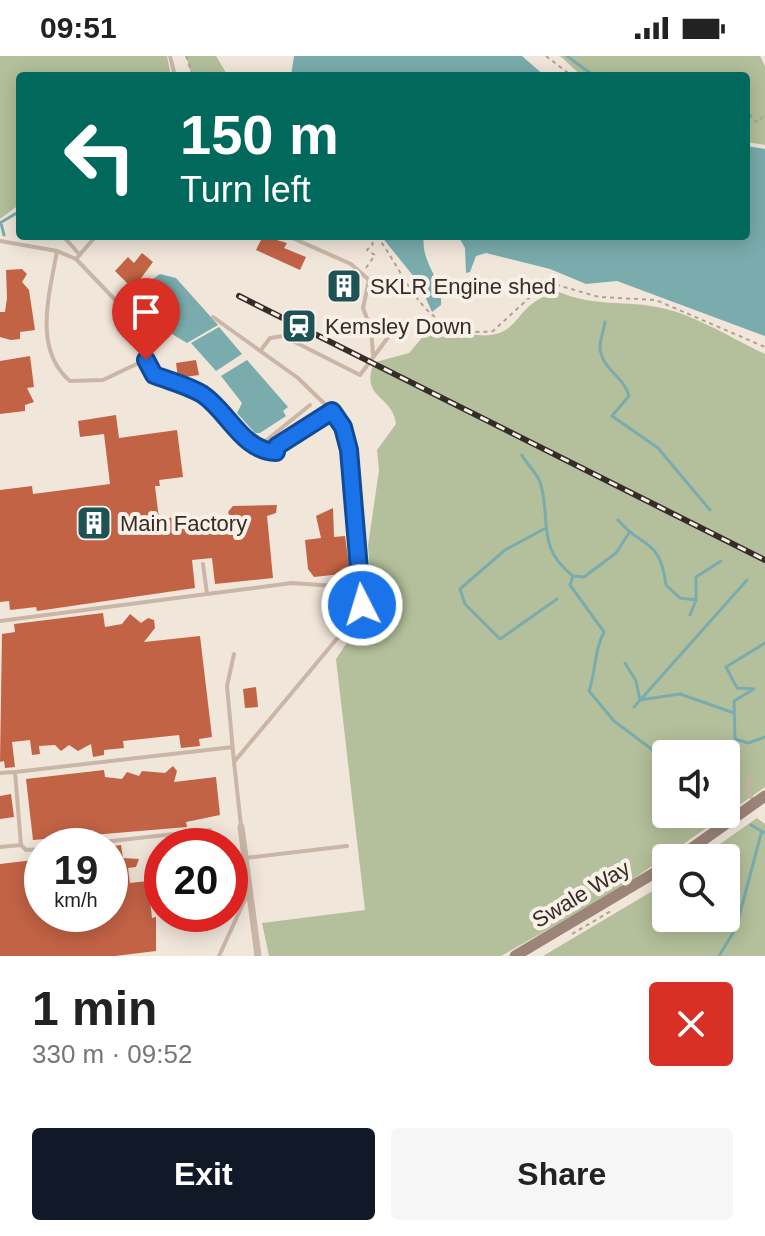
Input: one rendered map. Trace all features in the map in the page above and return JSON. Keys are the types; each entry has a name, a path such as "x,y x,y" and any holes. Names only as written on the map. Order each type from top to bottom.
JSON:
{"main road":[{"path":"697,844 760,799"},
{"name":"Swale Way","path":"515,956 652,874"}],"street":[{"path":"248,881 258,956"}],"lane":[{"path":"66,240 122,307 154,375 207,398 257,448 276,452 277,446 332,411"},
{"path":"78,257 93,240"},
{"path":"296,240 364,272 369,280 363,308 371,329 373,357"},
{"path":"0,241 78,257"},
{"path":"57,251 46,326 58,366 66,378 82,382 103,380 146,360"},
{"path":"213,317 317,394 343,427 355,494 355,545 363,588 363,601 355,617 234,762"},
{"path":"261,350 270,338 283,336 359,375 395,328"},
{"path":"257,448 310,405"},
{"path":"203,564 207,594"},
{"path":"0,621 297,582 363,588"},
{"path":"234,654 227,686 241,827"},
{"path":"0,773 233,747"},
{"path":"15,772 21,845 24,848"},
{"path":"750,778 746,788 760,799"},
{"path":"0,847 21,845"},
{"path":"248,858 347,846"},
{"path":"219,956 249,889"}],"path":[{"path":"546,56 567,72"},
{"path":"750,120 759,122 765,113"},
{"path":"364,272 375,255 367,250 373,244 370,240"},
{"path":"380,240 428,314 441,323 493,331 533,295 557,285 581,295 656,300 765,347"}],"green space":[{"path":"0,56 167,56 170,72 16,72 16,207 0,219"},
{"path":"186,56 216,56 226,72 191,72"},
{"path":"560,56 760,56 765,66 765,145 750,143 750,72 578,72"},
{"path":"559,292 597,302 662,308 702,322 765,354 765,557 376,362 409,353 432,326 473,334 489,335 505,331 536,301"},
{"path":"373,365 765,563 765,787 740,804 740,740 652,740 652,828 706,828 683,844 652,844 652,866 616,891 501,956 269,956 262,923 365,910 336,659 373,603 368,546 379,470 377,450 396,424 389,407 371,384"},
{"path":"757,818 765,824 765,956 543,956 652,891 652,932 740,932 740,844 720,844"}],"water":[{"path":"294,56 522,56 540,72 292,72"},
{"path":"750,147 765,149 765,336 617,281 586,284 550,269 486,253 476,256 470,272 466,273 465,248 460,240 750,240"},
{"path":"384,240 424,240 425,254 441,295 441,305 432,312 419,283"},
{"path":"160,274 176,278 218,325 187,343 167,331 139,289"},
{"path":"219,327 242,354 216,371 191,343"},
{"path":"247,360 288,407 283,411 286,416 260,433 255,433 237,413 242,403 221,376"}],"building":[{"path":"261,240 277,240 287,243 284,248 306,257 300,270 256,250"},
{"path":"142,253 153,262 133,289 115,271 128,257 134,263"},
{"path":"22,269 27,274 22,282 29,290 35,330 20,332 20,339 11,340 0,337 0,312 5,312 7,298 6,270"},
{"name":"SKLR Engine shed","path":"351,271 357,276 347,299 334,290 338,281 342,283"},
{"path":"30,356 34,387 27,388 34,402 25,405 25,411 0,414 0,361"},
{"path":"196,360 199,375 178,378 176,363"},
{"name":"Main Factory","path":"116,415 119,438 177,430 183,477 159,480 160,486 155,486 159,519 188,516 189,529 233,523 228,512 233,506 277,505 276,513 267,516 273,578 215,584 212,558 192,560 195,588 37,611 36,607 10,610 9,601 0,602 0,490 32,486 33,494 110,484 104,434 80,437 78,421"},
{"path":"333,508 334,537 345,536 350,573 314,577 308,569 305,540 321,538 316,516"},
{"path":"103,613 105,627 122,624 130,614 141,623 148,618 154,620 155,628 144,642 200,636 212,737 199,739 200,746 181,748 179,735 123,741 124,748 104,750 104,755 93,757 91,744 78,751 69,745 61,751 55,745 39,746 40,754 32,755 30,740 12,742 15,767 5,768 4,761 0,762 2,634 15,632 14,624"},
{"path":"256,687 258,707 245,708 243,689"},
{"path":"173,766 177,771 174,782 216,777 220,815 186,822 187,827 144,828 144,831 128,832 128,828 32,828 26,779 104,770 105,777 122,779 127,772 139,776 142,771 165,773"},
{"path":"11,794 14,817 0,819 0,796"},
{"path":"128,858 139,859 136,867 128,868"},
{"path":"24,861 24,932 128,932 128,868 130,883 144,881 144,932 156,932 156,951 115,956 0,956 0,864"}],"waterway":[{"path":"567,56 589,72"},
{"path":"0,223 16,213"},
{"path":"1,223 4,235"},
{"path":"605,322 601,355 629,396 612,416 658,448 710,510"},
{"path":"522,455 540,482 549,543 561,565 573,576 584,577 616,553 629,533"},
{"path":"618,520 655,551 666,585 680,598 696,600"},
{"path":"544,529 505,550 460,589 465,604 500,639 557,599"},
{"path":"690,615 696,600 696,577 721,561"},
{"path":"573,576 570,585 604,632 589,691 614,721 652,750"},
{"path":"634,707 747,580"},
{"path":"765,643 726,667 737,688 754,689 734,701 735,739 748,743 765,737"},
{"path":"625,663 636,681 640,700 680,694 734,713"},
{"path":"751,825 765,833"},
{"path":"719,956 736,928 761,834"}],"railway":[{"path":"239,296 765,560"}],"place":[{"name":"SKLR Engine shed","path":"344,286"},
{"name":"Kemsley Down","path":"299,326"},
{"name":"Main Factory","path":"94,523"}],"route":[{"path":"146,360 154,375 203,395 247,439 265,451 276,452 277,446 332,411 343,427 349,450 355,494 356,556 363,582 362,605"}]}
